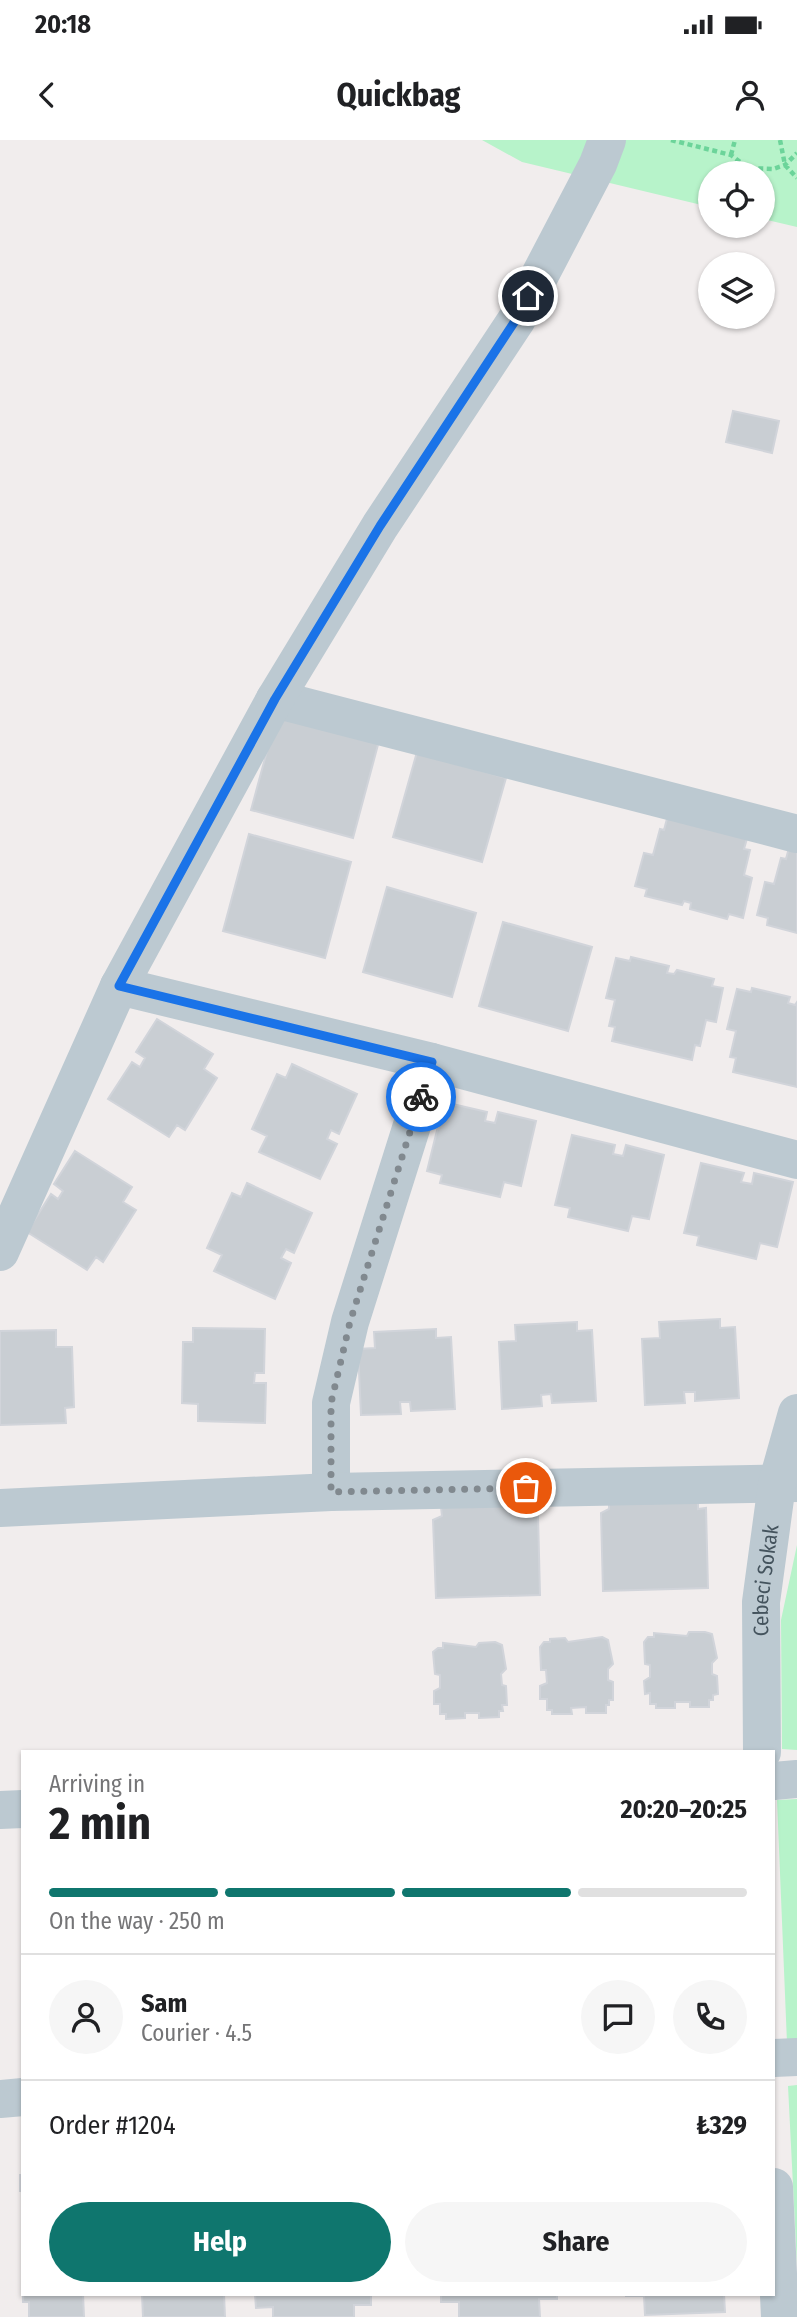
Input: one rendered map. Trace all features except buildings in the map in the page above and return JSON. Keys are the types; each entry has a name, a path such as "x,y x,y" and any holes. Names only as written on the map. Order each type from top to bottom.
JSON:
{"street":[{"path":"0,1252 119,986 275,699 380,526 517,318 598,164 607,140"},
{"path":"275,699 797,834"},
{"path":"119,986 432,1062 797,1160"},
{"path":"331,1492 331,1403 343,1349 432,1062"},
{"name":"Cebeci Sokak","path":"762,1750 761,1602 787,1483 797,1413"},
{"path":"0,1508 331,1492 787,1483"},
{"path":"775,1781 797,1779"},
{"path":"0,1810 21,1809"},
{"path":"775,2058 797,2057"},
{"path":"0,2098 21,2097"},
{"path":"775,2209 780,2317"}],"path":[{"path":"671,140 731,155 748,168 773,169 785,165 797,153"},
{"path":"731,155 735,140"},
{"path":"780,140 785,165 797,178"}],"green space":[{"path":"482,140 797,140 797,227 775,222 775,161 698,161 698,204 522,162"},
{"path":"797,1545 797,1750 782,1749 781,1620"},
{"path":"797,1799 797,2042 787,2043 777,1800"},
{"path":"797,2085 797,2265 788,2086"}],"way so far":[{"path":"421,1097 350,1322 331,1403 331,1492 526,1488"}],"route":[{"path":"421,1097 432,1062 119,986 275,699 380,526 517,318 528,296"}]}
